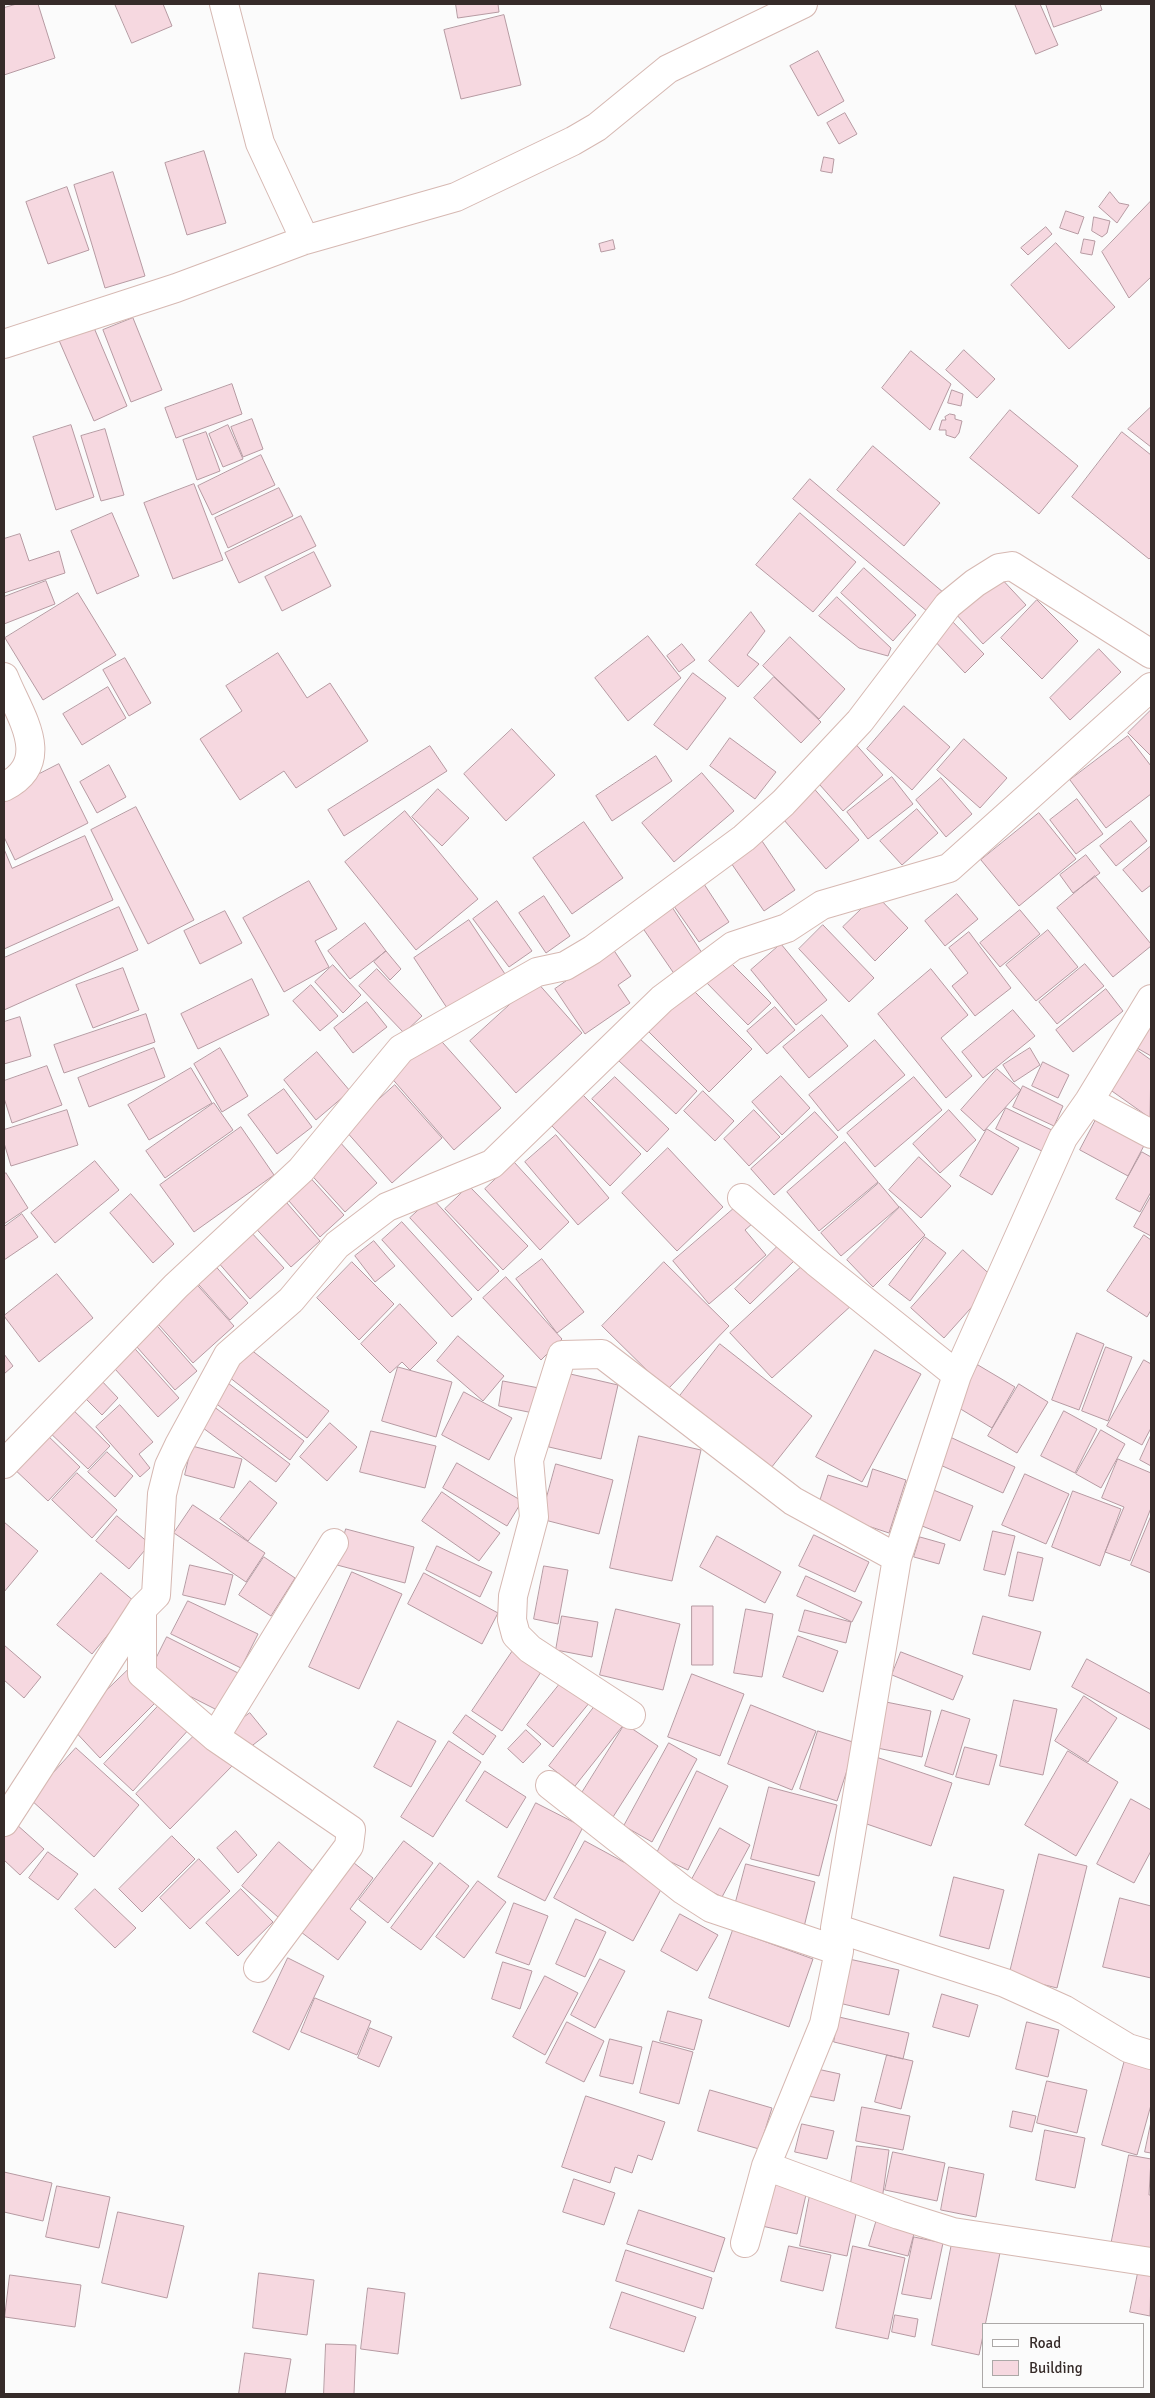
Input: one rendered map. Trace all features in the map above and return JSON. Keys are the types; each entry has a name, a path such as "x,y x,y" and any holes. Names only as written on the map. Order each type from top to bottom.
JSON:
{"street":[{"path":"224,4 260,143 305,240"},
{"path":"4,344 176,288 305,240 456,197 573,141 597,127 668,69 803,4"},
{"path":"4,1464 176,1286 301,1170 401,1050 537,972 565,966 592,950 744,838 783,804 860,721 948,605 975,583 999,568 1012,566 1151,654"},
{"path":"4,677 25,724 32,748 29,764 15,781 4,787"},
{"path":"4,1822 142,1609 156,1595 162,1494 169,1466 228,1356 291,1300 337,1245 387,1207 492,1164 662,999 733,946 787,928 822,905 950,868 1151,687"},
{"path":"745,2243 766,2166 824,2024 897,1558 957,1375 1063,1138 1089,1101 1151,999"},
{"path":"1089,1101 1151,1134"},
{"path":"742,1198 816,1262 957,1375"},
{"path":"631,1715 530,1649 516,1635 512,1620 513,1596 534,1517 529,1460 562,1355 602,1354 793,1501 897,1558"},
{"path":"215,1737 334,1543"},
{"path":"142,1609 142,1674 215,1737 351,1830 349,1846 258,1968"},
{"path":"550,1785 683,1890 711,1908 1005,1983 1066,2010 1128,2048 1151,2056"},
{"path":"766,2166 899,2215 953,2232 1151,2262"}],"building":[{"path":"17,4 38,4 55,58 4,75 4,8"},
{"path":"115,4 163,4 172,26 132,43"},
{"path":"456,4 498,4 499,12 458,18"},
{"path":"1015,4 1040,4 1058,45 1036,54"},
{"path":"1046,4 1100,4 1102,10 1054,27"},
{"path":"504,15 521,85 461,99 444,30"},
{"path":"818,51 844,101 818,116 790,66"},
{"path":"845,113 857,134 839,144 827,123"},
{"path":"204,151 226,223 187,235 165,163"},
{"path":"824,157 834,159 832,173 821,171"},
{"path":"113,172 145,276 105,288 74,185"},
{"path":"67,187 89,250 48,264 26,202"},
{"path":"1110,192 1119,203 1129,205 1117,223 1099,207"},
{"path":"1151,201 1151,277 1129,298 1102,252"},
{"path":"1066,211 1084,217 1078,234 1060,228"},
{"path":"1094,217 1110,221 1107,233 1102,237 1092,231"},
{"path":"1046,227 1052,234 1028,255 1021,248"},
{"path":"1084,239 1095,241 1092,255 1081,253"},
{"path":"613,240 615,249 601,252 599,244"},
{"path":"1056,243 1115,307 1069,349 1011,285"},
{"path":"133,318 162,390 131,402 103,330"},
{"path":"92,323 127,406 94,421 58,338"},
{"path":"964,350 995,379 977,398 946,370"},
{"path":"911,351 951,384 930,430 882,388"},
{"path":"232,384 242,414 176,438 165,408"},
{"path":"952,390 963,394 961,406 948,403"},
{"path":"1151,407 1151,447 1128,429"},
{"path":"1010,410 1078,466 1039,514 970,458"},
{"path":"950,414 955,415 955,419 962,421 959,433 955,438 946,435 946,430 939,430 942,420 946,420 945,417"},
{"path":"252,419 263,449 243,457 231,427"},
{"path":"71,425 94,497 56,510 33,437"},
{"path":"228,425 243,459 223,467 209,434"},
{"path":"105,429 124,495 101,501 81,436"},
{"path":"206,432 220,471 197,480 183,440"},
{"path":"1122,432 1151,455 1151,557 1149,559 1072,497"},
{"path":"873,446 940,503 904,546 837,490"},
{"path":"261,455 275,485 212,515 198,486"},
{"path":"810,479 944,593 928,612 793,499"},
{"path":"194,484 223,560 173,579 144,503"},
{"path":"279,488 293,516 228,548 215,518"},
{"path":"112,513 139,576 97,594 71,531"},
{"path":"800,513 856,562 813,612 756,565"},
{"path":"301,516 316,546 239,583 225,553"},
{"path":"20,534 29,561 59,551 65,573 4,593 4,539"},
{"path":"314,552 331,586 282,611 265,577"},
{"path":"864,568 916,615 893,641 841,593"},
{"path":"998,575 1026,605 983,644 955,613"},
{"path":"46,581 55,604 4,624 4,597"},
{"path":"78,593 116,655 43,700 5,638"},
{"path":"837,597 891,648 888,656 859,648 819,616"},
{"path":"1037,600 1078,641 1042,679 1001,638"},
{"path":"751,612 765,631 747,655 759,664 738,687 709,661"},
{"path":"949,618 984,654 965,673 930,636"},
{"path":"648,636 681,678 628,721 595,678"},
{"path":"790,637 845,689 819,719 763,666"},
{"path":"682,644 695,660 679,672 667,656"},
{"path":"1099,649 1121,672 1070,720 1050,698"},
{"path":"278,653 307,698 330,683 368,741 296,788 284,771 240,800 200,739 242,711 226,686"},
{"path":"125,658 151,703 129,716 103,670"},
{"path":"693,673 726,698 687,750 654,725"},
{"path":"774,677 821,722 801,743 754,698"},
{"path":"108,687 126,718 82,745 63,714"},
{"path":"904,706 950,747 912,790 867,749"},
{"path":"1151,710 1151,756 1128,733"},
{"path":"512,729 555,775 506,821 464,774"},
{"path":"1128,736 1151,766 1151,794 1106,828 1070,780"},
{"path":"730,738 776,772 755,799 710,766"},
{"path":"964,739 1007,778 980,808 937,770"},
{"path":"852,740 883,775 843,811 812,776"},
{"path":"430,746 447,771 344,836 328,810"},
{"path":"656,756 672,781 612,821 596,796"},
{"path":"59,764 88,823 15,860 4,837 4,792"},
{"path":"109,765 126,797 97,813 80,782"},
{"path":"702,773 734,811 674,862 642,823"},
{"path":"892,777 913,804 868,839 847,812"},
{"path":"941,778 972,814 946,837 916,800"},
{"path":"810,784 859,840 826,869 778,813"},
{"path":"438,789 469,818 442,846 412,817"},
{"path":"1077,799 1103,834 1076,854 1050,820"},
{"path":"136,807 194,920 148,944 91,830"},
{"path":"917,809 938,833 902,865 880,841"},
{"path":"405,811 478,899 416,950 345,862"},
{"path":"1039,813 1076,859 1019,906 981,860"},
{"path":"1131,821 1147,841 1116,866 1100,846"},
{"path":"584,822 623,878 572,914 533,858"},
{"path":"85,836 113,900 4,949 4,849 12,868"},
{"path":"760,838 795,890 764,911 729,860"},
{"path":"1151,846 1151,885 1142,892 1123,870"},
{"path":"1086,855 1100,873 1073,893 1060,875"},
{"path":"1095,876 1151,944 1151,946 1113,977 1057,908"},
{"path":"700,878 729,922 699,942 669,899"},
{"path":"309,881 337,929 315,941 329,967 284,992 243,918"},
{"path":"957,894 978,919 945,946 925,921"},
{"path":"876,895 908,928 875,961 843,927"},
{"path":"544,896 570,936 546,953 519,913"},
{"path":"497,901 532,951 509,967 473,919"},
{"path":"119,907 138,950 4,1010 4,958"},
{"path":"672,907 704,956 675,975 642,927"},
{"path":"1020,910 1040,934 1000,967 980,943"},
{"path":"225,911 242,943 200,964 184,931"},
{"path":"469,920 507,977 451,1014 414,958"},
{"path":"365,923 386,951 350,979 328,951"},
{"path":"823,925 874,978 849,1002 799,949"},
{"path":"1048,930 1078,967 1036,1001 1006,965"},
{"path":"969,932 1011,988 975,1016 952,986 968,973 949,948"},
{"path":"781,944 827,1000 796,1025 751,970"},
{"path":"613,949 631,976 618,985 630,1003 585,1034 555,989"},
{"path":"386,951 401,969 390,980 374,962"},
{"path":"726,958 771,1003 748,1025 704,980"},
{"path":"1085,964 1104,986 1057,1024 1039,1002"},
{"path":"333,965 361,995 343,1013 315,982"},
{"path":"123,968 139,1010 93,1028 76,985"},
{"path":"377,969 422,1016 404,1033 359,986"},
{"path":"931,969 968,1015 941,1038 972,1076 946,1098 878,1014"},
{"path":"252,979 269,1015 198,1049 181,1014"},
{"path":"536,981 582,1033 516,1093 470,1041"},
{"path":"311,985 338,1016 320,1031 293,1001"},
{"path":"689,986 752,1049 709,1092 646,1029"},
{"path":"1106,989 1123,1011 1073,1052 1056,1030"},
{"path":"367,1002 387,1027 353,1053 334,1028"},
{"path":"775,1007 795,1030 767,1054 747,1031"},
{"path":"1013,1010 1035,1036 983,1078 962,1052"},
{"path":"146,1014 155,1042 64,1073 54,1045"},
{"path":"822,1015 848,1046 809,1078 783,1047"},
{"path":"20,1017 31,1056 4,1064 4,1022"},
{"path":"1151,1024 1151,1056 1137,1048"},
{"path":"435,1034 501,1108 454,1150 389,1075"},
{"path":"640,1039 697,1091 676,1114 619,1061"},
{"path":"875,1040 905,1075 838,1131 809,1095"},
{"path":"154,1048 165,1077 89,1107 78,1078"},
{"path":"220,1048 248,1096 222,1112 194,1064"},
{"path":"1030,1048 1040,1065 1014,1082 1003,1065"},
{"path":"1137,1050 1151,1060 1150,1118 1109,1089"},
{"path":"317,1052 350,1091 316,1120 284,1080"},
{"path":"1043,1062 1069,1075 1058,1098 1032,1086"},
{"path":"47,1066 62,1105 12,1123 4,1098 4,1081"},
{"path":"191,1068 212,1103 149,1140 128,1105"},
{"path":"997,1069 1021,1090 984,1131 961,1110"},
{"path":"781,1076 810,1108 782,1135 752,1102"},
{"path":"615,1077 669,1129 647,1152 592,1099"},
{"path":"914,1077 942,1110 875,1167 847,1133"},
{"path":"395,1085 442,1138 392,1183 345,1130"},
{"path":"1023,1086 1063,1106 1054,1126 1013,1107"},
{"path":"284,1089 312,1127 277,1154 248,1115"},
{"path":"703,1091 734,1121 715,1141 684,1111"},
{"path":"583,1095 641,1154 610,1186 552,1126"},
{"path":"214,1103 233,1130 165,1178 146,1151"},
{"path":"1006,1108 1056,1132 1046,1153 996,1129"},
{"path":"67,1110 78,1145 11,1166 4,1143 4,1130"},
{"path":"754,1110 780,1137 749,1166 724,1139"},
{"path":"949,1110 976,1140 940,1173 913,1144"},
{"path":"815,1112 838,1137 774,1195 751,1169"},
{"path":"1100,1112 1148,1138 1128,1176 1080,1150"},
{"path":"241,1127 274,1175 194,1232 160,1185"},
{"path":"987,1129 1019,1148 992,1195 960,1176"},
{"path":"556,1135 609,1198 578,1225 525,1162"},
{"path":"338,1140 377,1183 345,1212 306,1169"},
{"path":"845,1142 878,1182 819,1231 787,1192"},
{"path":"668,1148 723,1207 677,1251 622,1193"},
{"path":"1142,1152 1151,1157 1151,1192 1140,1212 1116,1199"},
{"path":"919,1157 951,1186 921,1218 889,1190"},
{"path":"95,1161 119,1190 55,1243 31,1213"},
{"path":"514,1162 569,1222 540,1250 485,1189"},
{"path":"6,1173 28,1208 4,1224 4,1175"},
{"path":"306,1173 344,1215 320,1237 283,1194"},
{"path":"879,1183 899,1207 841,1256 821,1233"},
{"path":"469,1186 528,1246 503,1270 445,1209"},
{"path":"131,1194 174,1244 153,1263 110,1213"},
{"path":"280,1195 320,1241 291,1267 250,1222"},
{"path":"1151,1196 1151,1236 1134,1227"},
{"path":"432,1198 499,1271 478,1291 410,1218"},
{"path":"738,1205 753,1223 745,1230 766,1255 709,1304 673,1261"},
{"path":"900,1207 925,1235 873,1287 847,1260"},
{"path":"22,1214 38,1237 4,1260 4,1227"},
{"path":"402,1222 472,1299 452,1317 382,1240"},
{"path":"250,1231 284,1268 250,1299 217,1261"},
{"path":"1144,1235 1151,1240 1151,1310 1147,1317 1107,1291"},
{"path":"925,1237 946,1253 910,1301 889,1285"},
{"path":"374,1241 395,1266 375,1282 355,1256"},
{"path":"778,1246 794,1261 750,1304 735,1289"},
{"path":"963,1250 996,1280 944,1338 911,1308"},
{"path":"811,1258 853,1304 772,1378 730,1333"},
{"path":"542,1259 584,1312 557,1333 516,1279"},
{"path":"211,1261 248,1303 230,1320 192,1277"},
{"path":"352,1262 394,1304 359,1340 317,1298"},
{"path":"664,1262 729,1326 667,1390 602,1326"},
{"path":"57,1274 93,1318 39,1362 4,1316"},
{"path":"506,1277 562,1339 541,1360 483,1298"},
{"path":"191,1278 234,1326 193,1363 150,1315"},
{"path":"400,1304 437,1343 410,1370 402,1362 390,1373 361,1344"},
{"path":"151,1319 197,1371 175,1390 129,1338"},
{"path":"1077,1333 1104,1344 1079,1410 1052,1400"},
{"path":"458,1336 504,1376 483,1401 437,1361"},
{"path":"128,1341 179,1398 158,1417 107,1360"},
{"path":"720,1344 812,1416 771,1468 679,1397"},
{"path":"1106,1347 1132,1357 1108,1421 1082,1411"},
{"path":"250,1349 329,1411 307,1438 229,1377"},
{"path":"875,1350 921,1374 862,1482 816,1457"},
{"path":"4,1354 13,1366 4,1374"},
{"path":"1144,1360 1151,1364 1151,1428 1142,1445 1107,1426"},
{"path":"978,1365 1015,1387 992,1428 954,1405"},
{"path":"398,1367 452,1382 436,1437 382,1421"},
{"path":"566,1373 618,1385 601,1459 549,1447"},
{"path":"99,1378 118,1398 102,1415 82,1395"},
{"path":"503,1381 544,1389 538,1414 499,1406"},
{"path":"228,1383 304,1441 290,1460 214,1402"},
{"path":"1019,1384 1048,1402 1017,1453 988,1436"},
{"path":"464,1392 512,1418 489,1460 442,1435"},
{"path":"68,1405 110,1446 88,1469 46,1429"},
{"path":"120,1405 153,1442 139,1454 150,1468 140,1477 96,1427"},
{"path":"213,1406 290,1464 276,1482 199,1425"},
{"path":"1064,1411 1097,1429 1075,1473 1041,1456"},
{"path":"330,1423 357,1447 327,1481 300,1457"},
{"path":"1101,1430 1125,1444 1101,1488 1076,1474"},
{"path":"43,1431 80,1467 48,1501 10,1465"},
{"path":"371,1431 436,1446 425,1488 360,1472"},
{"path":"1151,1435 1151,1466 1140,1460"},
{"path":"639,1436 701,1450 672,1581 610,1568"},
{"path":"950,1437 1015,1467 1003,1493 938,1464"},
{"path":"192,1446 242,1459 234,1488 185,1475"},
{"path":"107,1452 133,1476 115,1497 88,1472"},
{"path":"1118,1459 1151,1473 1151,1508 1130,1561 1105,1552 1124,1507 1102,1498"},
{"path":"457,1463 522,1501 507,1526 443,1488"},
{"path":"556,1464 613,1480 599,1534 541,1519"},
{"path":"873,1469 906,1480 889,1533 817,1509 828,1475 867,1487"},
{"path":"77,1473 117,1510 92,1538 52,1500"},
{"path":"1025,1474 1069,1494 1046,1544 1002,1525"},
{"path":"250,1481 277,1503 248,1541 220,1519"},
{"path":"931,1489 973,1506 960,1541 917,1524"},
{"path":"1073,1491 1121,1509 1100,1566 1052,1547"},
{"path":"442,1492 500,1533 479,1561 422,1521"},
{"path":"193,1505 265,1553 246,1582 174,1533"},
{"path":"117,1516 150,1544 129,1569 96,1541"},
{"path":"1151,1516 1151,1573 1131,1565"},
{"path":"4,1522 38,1551 4,1592"},
{"path":"346,1529 414,1547 405,1583 337,1565"},
{"path":"993,1531 1015,1536 1005,1575 984,1570"},
{"path":"814,1535 869,1562 855,1592 799,1566"},
{"path":"717,1536 781,1572 765,1603 700,1567"},
{"path":"920,1537 945,1544 939,1564 914,1557"},
{"path":"437,1546 492,1572 480,1597 426,1570"},
{"path":"1018,1552 1043,1558 1033,1601 1009,1596"},
{"path":"264,1557 295,1578 271,1616 239,1595"},
{"path":"190,1565 233,1575 225,1605 183,1595"},
{"path":"544,1566 568,1570 558,1624 534,1619"},
{"path":"352,1572 402,1594 359,1689 309,1667"},
{"path":"101,1573 135,1602 92,1654 57,1625"},
{"path":"424,1573 498,1613 482,1644 408,1604"},
{"path":"806,1576 862,1602 852,1622 797,1596"},
{"path":"188,1601 258,1634 241,1668 171,1634"},
{"path":"692,1606 713,1606 713,1665 692,1665"},
{"path":"616,1609 680,1624 663,1690 600,1675"},
{"path":"746,1609 773,1614 762,1677 734,1673"},
{"path":"805,1610 851,1622 846,1643 799,1631"},
{"path":"562,1616 598,1622 592,1657 556,1650"},
{"path":"983,1616 1041,1632 1030,1670 973,1654"},
{"path":"798,1636 838,1651 823,1692 783,1677"},
{"path":"167,1637 238,1673 219,1711 148,1675"},
{"path":"4,1645 41,1677 24,1698 4,1680"},
{"path":"514,1649 543,1669 502,1731 472,1711"},
{"path":"901,1652 963,1676 953,1700 892,1675"},
{"path":"1087,1659 1151,1694 1151,1730 1072,1687"},
{"path":"129,1669 158,1700 100,1758 70,1726"},
{"path":"692,1674 744,1694 720,1756 668,1737"},
{"path":"563,1680 590,1702 553,1747 527,1725"},
{"path":"1084,1696 1117,1718 1088,1762 1055,1741"},
{"path":"1014,1700 1057,1709 1043,1775 1000,1766"},
{"path":"163,1701 191,1727 133,1791 104,1764"},
{"path":"598,1702 625,1723 575,1786 549,1766"},
{"path":"886,1702 931,1711 922,1757 877,1748"},
{"path":"751,1705 816,1731 792,1790 728,1764"},
{"path":"942,1710 970,1719 953,1775 925,1766"},
{"path":"250,1713 267,1734 244,1752 227,1730"},
{"path":"466,1715 496,1736 483,1755 453,1733"},
{"path":"398,1721 436,1741 411,1787 374,1767"},
{"path":"625,1724 658,1746 613,1817 580,1796"},
{"path":"201,1729 235,1763 170,1829 136,1794"},
{"path":"526,1730 541,1744 523,1763 508,1749"},
{"path":"818,1731 856,1743 837,1801 800,1789"},
{"path":"449,1741 481,1762 433,1837 401,1817"},
{"path":"669,1743 697,1759 652,1842 624,1826"},
{"path":"965,1747 997,1755 989,1785 956,1777"},
{"path":"76,1748 139,1805 94,1857 30,1799"},
{"path":"1068,1751 1118,1782 1076,1856 1025,1825"},
{"path":"876,1757 952,1783 931,1846 855,1820"},
{"path":"485,1771 526,1797 507,1828 466,1801"},
{"path":"697,1771 728,1786 688,1870 656,1855"},
{"path":"769,1787 837,1805 819,1876 751,1859"},
{"path":"1131,1799 1151,1810 1151,1851 1134,1883 1097,1864"},
{"path":"536,1803 583,1827 545,1901 498,1877"},
{"path":"16,1824 44,1849 20,1875 4,1860 4,1837"},
{"path":"720,1828 750,1845 722,1897 691,1881"},
{"path":"236,1831 257,1855 238,1873 217,1848"},
{"path":"172,1836 195,1859 142,1912 119,1889"},
{"path":"404,1841 433,1863 388,1923 359,1900"},
{"path":"585,1841 664,1884 633,1941 554,1898"},
{"path":"279,1842 315,1873 278,1917 242,1886"},
{"path":"48,1852 78,1874 58,1900 29,1878"},
{"path":"1039,1854 1087,1866 1057,1988 1009,1976"},
{"path":"199,1859 230,1891 190,1929 160,1898"},
{"path":"349,1859 373,1878 350,1909 366,1922 338,1960 297,1929"},
{"path":"440,1863 469,1886 421,1950 391,1928"},
{"path":"746,1864 815,1882 804,1927 734,1909"},
{"path":"954,1877 1004,1890 989,1949 940,1936"},
{"path":"478,1881 506,1902 464,1958 436,1937"},
{"path":"95,1889 136,1928 115,1948 75,1909"},
{"path":"241,1889 273,1922 238,1956 206,1923"},
{"path":"1120,1898 1151,1906 1151,1978 1103,1967"},
{"path":"514,1903 548,1916 529,1965 496,1953"},
{"path":"680,1914 718,1935 697,1971 661,1951"},
{"path":"576,1919 606,1932 585,1977 556,1964"},
{"path":"733,1930 813,1959 789,2027 709,1998"},
{"path":"288,1958 324,1976 289,2050 253,2032"},
{"path":"600,1959 625,1971 595,2028 571,2015"},
{"path":"849,1959 899,1970 889,2015 839,2003"},
{"path":"503,1962 532,1971 520,2009 492,1999"},
{"path":"545,1976 578,1993 545,2055 513,2037"},
{"path":"942,1994 978,2005 969,2037 933,2027"},
{"path":"315,1998 371,2021 357,2055 301,2032"},
{"path":"668,2011 702,2020 694,2050 660,2041"},
{"path":"839,2017 909,2033 903,2059 834,2042"},
{"path":"567,2022 604,2041 584,2082 546,2063"},
{"path":"1027,2022 1059,2030 1048,2077 1016,2069"},
{"path":"370,2028 392,2037 379,2067 358,2058"},
{"path":"610,2039 642,2047 633,2084 600,2076"},
{"path":"653,2041 693,2052 679,2104 640,2093"},
{"path":"887,2055 913,2061 901,2109 875,2102"},
{"path":"1126,2056 1151,2063 1151,2105 1137,2155 1102,2145"},
{"path":"808,2067 840,2074 834,2101 803,2095"},
{"path":"1047,2081 1087,2090 1077,2133 1037,2123"},
{"path":"710,2090 772,2108 759,2149 698,2131"},
{"path":"586,2096 665,2122 652,2160 638,2155 632,2173 615,2167 610,2183 562,2167"},
{"path":"862,2107 910,2116 903,2150 856,2141"},
{"path":"1013,2111 1036,2116 1032,2132 1010,2127"},
{"path":"1151,2122 1151,2153 1145,2152"},
{"path":"802,2124 834,2131 827,2159 795,2152"},
{"path":"1045,2130 1085,2138 1075,2188 1036,2180"},
{"path":"857,2146 889,2150 882,2200 849,2195"},
{"path":"893,2152 945,2163 937,2201 885,2190"},
{"path":"1129,2155 1151,2159 1149,2195 1151,2195 1151,2253 1111,2245"},
{"path":"949,2167 984,2174 976,2217 941,2210"},
{"path":"4,2172 52,2183 43,2221 4,2212"},
{"path":"574,2179 615,2193 604,2225 563,2212"},
{"path":"772,2179 808,2186 797,2234 762,2226"},
{"path":"57,2186 110,2197 99,2248 46,2237"},
{"path":"810,2195 858,2205 847,2256 800,2246"},
{"path":"639,2210 725,2238 714,2272 627,2244"},
{"path":"118,2212 184,2226 167,2298 102,2283"},
{"path":"877,2219 915,2230 908,2256 869,2246"},
{"path":"914,2237 943,2243 931,2299 902,2294"},
{"path":"953,2238 1001,2248 986,2323 982,2323 982,2340 979,2355 932,2345"},
{"path":"789,2246 831,2255 823,2291 781,2281"},
{"path":"853,2246 905,2258 888,2339 836,2328"},
{"path":"626,2250 712,2278 703,2309 616,2281"},
{"path":"259,2273 314,2280 307,2335 253,2328"},
{"path":"1138,2273 1151,2276 1150,2316 1130,2312"},
{"path":"10,2275 81,2285 75,2327 5,2317"},
{"path":"368,2288 405,2293 398,2354 361,2349"},
{"path":"622,2292 696,2317 684,2352 610,2328"},
{"path":"895,2315 918,2319 915,2337 892,2332"},
{"path":"326,2344 356,2345 354,2394 324,2394"},
{"path":"245,2353 291,2359 285,2394 239,2394"}]}
